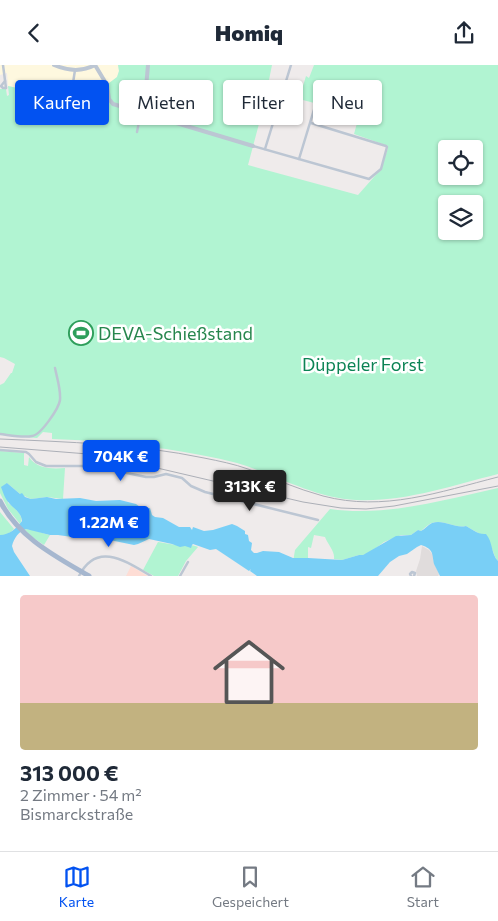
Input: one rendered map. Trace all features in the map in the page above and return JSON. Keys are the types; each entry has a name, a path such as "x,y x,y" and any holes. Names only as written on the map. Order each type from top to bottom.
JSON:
{"main road":[{"path":"0,501 14,524"},
{"path":"0,505 24,535 81,574 90,576"}],"street":[{"path":"3,65 5,81"},
{"path":"54,65 75,70 95,65 107,85 109,99 119,106"},
{"path":"147,80 148,65"},
{"path":"265,149 291,65"},
{"path":"73,80 75,70"},
{"path":"300,159 313,115"},
{"path":"184,125 367,179 370,179 381,169 386,146 311,123"},
{"path":"137,132 139,125"},
{"path":"0,434 32,436 40,432 60,401 55,368"},
{"path":"0,450 26,452 38,463 49,466 93,466 146,477 168,474 182,478 191,486 205,492 318,520"},
{"path":"81,574 92,561 109,557 122,559 151,576"},
{"path":"180,576 188,562"}],"shaded area":[{"path":"0,65 118,65 119,71 117,77 109,84 109,80 15,80 15,88 8,86 7,73 0,75"},
{"path":"422,546 433,555 438,576 417,576 416,571"},
{"path":"131,566 148,576 126,576"}],"green space":[{"name":"Düppeler Forst","path":"118,65 272,65 269,80 223,80 223,125 259,125 248,165 358,195 381,169 388,148 388,146 354,134 356,125 382,125 382,80 313,80 313,103 303,100 303,86 306,76 309,78 314,65 498,65 498,474 410,496 356,500 310,491 237,463 166,449 52,439 52,433 43,432 37,438 0,435 0,385 12,373 15,364 0,357 0,89 6,89 7,96 9,95 8,86 15,88 15,125 109,125 109,83 117,77"},
{"path":"0,451 24,453 24,465 28,466 29,457 40,466 65,468 63,499 47,497 31,499 20,494 7,483 8,503 20,515 20,524 8,509 0,493"},
{"path":"498,488 498,561 489,543 477,532 466,526 462,527 436,522 411,535 401,535 384,542 369,553 342,560 334,559 325,537 314,535 311,548 308,547 308,564 293,562 295,550 330,509 372,511 393,509"},
{"path":"0,512 14,529 4,535 0,535"},
{"path":"24,529 34,530 50,535 44,545"},
{"path":"158,542 198,547 186,561 178,576 154,576 143,570"}],"water":[{"path":"7,483 20,494 22,493 25,497 31,499 47,497 56,499 80,498 96,501 120,500 136,504 143,509 150,508 152,515 155,517 163,518 179,527 190,527 192,530 193,527 204,531 213,530 232,524 245,531 249,541 252,543 251,550 254,553 263,551 279,552 293,558 342,560 363,555 396,536 411,535 432,523 441,522 462,527 466,526 478,533 486,534 488,537 498,561 498,576 440,576 434,564 432,552 421,545 390,562 378,576 257,576 250,571 251,569 249,571 216,549 210,550 193,544 191,548 180,547 149,539 134,545 90,536 50,535 26,529 17,535 12,546 30,576 0,576 0,535 12,531 22,521 19,513 3,493 1,487"}],"tram line":[{"path":"0,447 110,457 303,502 341,508 366,509 394,506 498,486"}],"railway":[{"path":"0,439 102,444 179,453 248,469 323,496 368,502 390,501 433,494 498,477"}],"place":[{"name":"DEVA-Schießstand","path":"81,333"}]}
